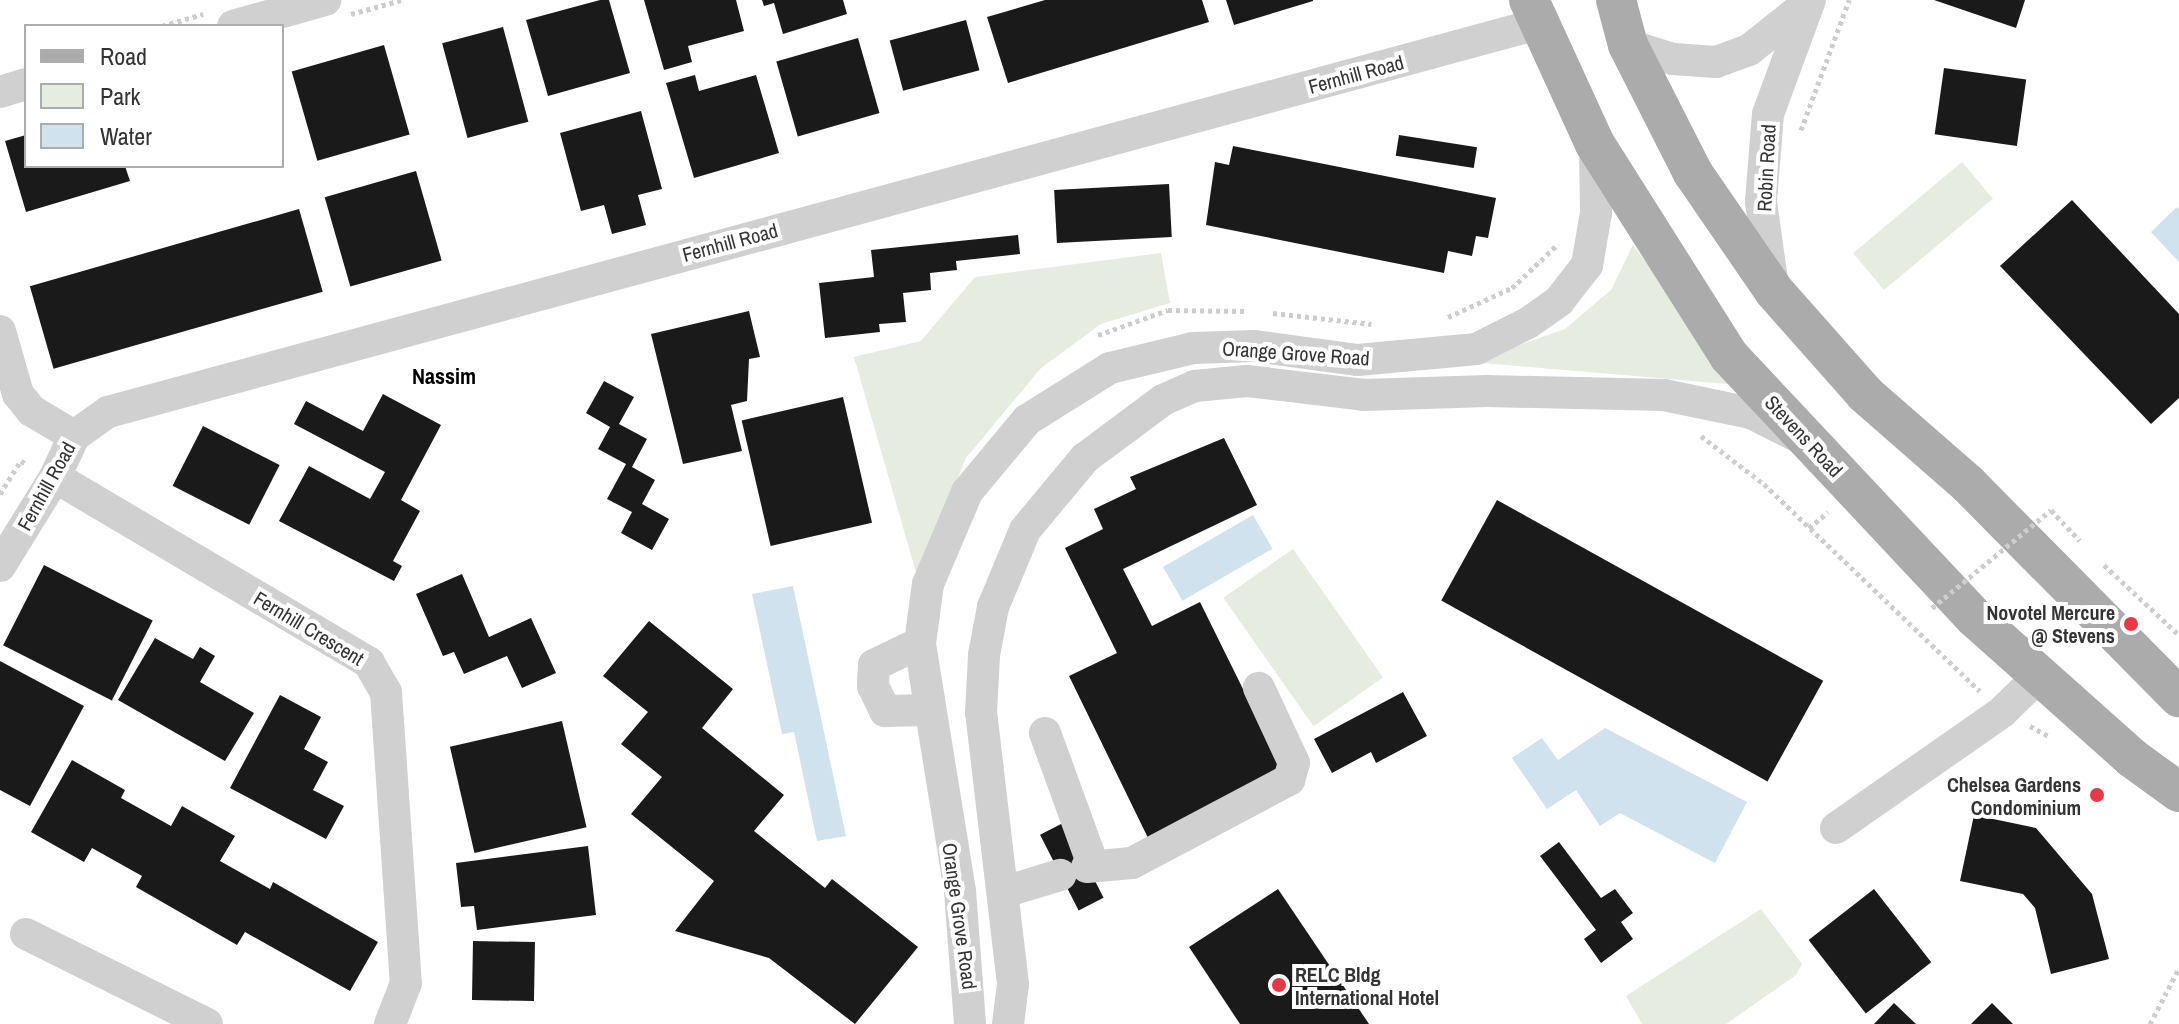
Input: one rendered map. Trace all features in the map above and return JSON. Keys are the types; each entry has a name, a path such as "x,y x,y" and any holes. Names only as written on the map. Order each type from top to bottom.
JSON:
{"main road":[{"path":"1616,0 1628,45 1693,173 1774,291 1865,394 1968,484 2179,697"},
{"name":"Stevens Road","path":"1533,12 1595,144 1729,356 1975,618 2179,792"}],"street":[{"path":"240,24 325,0"},
{"name":"Robin Road","path":"1628,45 1673,59 1716,62 1749,50 1809,2"},
{"name":"Robin Road","path":"1774,291 1761,201 1768,114 1809,2"},
{"name":"Fernhill Road","path":"0,566 55,477 74,436 108,412 1533,12"},
{"path":"0,92 24,85"},
{"name":"Orange Grove Road","path":"970,1024 960,891 928,710 920,643 928,584 950,525 967,492 1027,420 1110,368 1193,348 1254,346 1358,360 1476,349 1559,301 1587,265 1596,213 1595,144"},
{"path":"0,331 18,394 32,411 74,436"},
{"name":"Orange Grove Road","path":"1008,1024 1013,984 981,713 993,607 1008,563 1035,518 1085,458 1163,400 1195,386 1247,381 1364,395 1487,391 1664,395 1751,413 1811,443"},
{"name":"Fernhill Crescent","path":"55,477 369,663 386,692 406,983 390,1024"},
{"path":"920,643 874,665 873,686 885,711 928,710"},
{"path":"1836,828 2002,712 2040,675"},
{"path":"1004,892 1080,869 1132,863 1289,780 1294,763 1259,688"},
{"path":"1045,733 1080,869"},
{"path":"26,934 207,1024"}],"path":[{"path":"1795,145 1849,0"},
{"path":"1434,318 1512,288 1557,245 1562,231"},
{"path":"1093,338 1168,310 1254,312"},
{"path":"1270,313 1377,325"},
{"path":"1694,431 1764,484 2002,712 2052,738"},
{"path":"2038,509 2080,552"},
{"path":"1932,608 2051,510 2087,548"},
{"path":"2096,558 2179,635"},
{"path":"2150,1024 2179,968"}],"green space":[{"path":"1962,162 1993,199 1884,290 1853,253"},
{"path":"1633,245 1739,385 1471,362 1565,329 1611,290"},
{"path":"1161,253 1170,303 1101,324 1041,368 966,458 917,576 854,357 921,341 975,277"},
{"path":"1293,549 1383,678 1313,726 1223,598"},
{"path":"1761,909 1802,964 1796,975 1726,1024 1642,1024 1626,996"}],"water":[{"path":"2177,207 2179,209 2179,262 2151,232"},
{"path":"1253,515 1272,549 1182,601 1163,567"},
{"path":"793,586 846,836 817,841 794,732 782,734 752,594"},
{"path":"1605,728 1747,802 1715,863 1620,813 1600,826 1576,790 1547,809 1512,758 1542,738 1558,760"}],"building":[{"path":"609,0 630,73 548,96 526,20"},
{"path":"644,0 736,0 744,31 688,46 692,62 664,70"},
{"path":"762,0 843,0 847,14 783,34 774,3 764,6"},
{"path":"1045,0 1202,0 1209,22 1008,83 987,17"},
{"path":"1226,0 1313,0 1313,1 1234,25"},
{"path":"1934,0 2025,0 2016,28"},
{"path":"966,20 979,70 903,91 890,40"},
{"path":"503,27 528,122 468,138 442,43"},
{"path":"858,38 879,113 798,136 776,61"},
{"path":"384,45 410,134 317,161 292,71"},
{"path":"1944,68 2026,80 2017,146 1935,134"},
{"path":"695,75 699,91 756,75 779,153 694,178 666,83"},
{"path":"641,111 662,189 638,195 646,225 612,234 604,205 581,211 560,133"},
{"path":"1399,135 1477,147 1474,168 1396,156"},
{"path":"24,136 24,168 126,168 130,181 26,212 5,141"},
{"path":"1233,146 1496,198 1488,238 1476,236 1472,256 1448,251 1444,273 1206,225 1215,162 1229,165"},
{"path":"416,171 442,260 350,287 325,197"},
{"path":"1169,184 1172,237 1057,243 1054,190"},
{"path":"2072,200 2179,314 2179,398 2151,424 2000,266"},
{"path":"299,209 323,292 54,369 30,286"},
{"path":"1018,235 1020,254 956,261 957,270 930,273 931,290 903,293 906,322 879,324 880,332 825,338 819,283 874,277 871,250"},
{"path":"749,311 760,357 749,359 747,401 731,405 742,451 683,464 651,334"},
{"path":"604,381 634,397 619,424 647,439 632,467 655,480 642,504 669,519 652,550 621,533 632,512 607,499 626,464 598,449 610,427 586,413"},
{"path":"383,394 441,425 401,500 420,511 393,561 402,566 394,581 279,521 309,466 370,499 385,472 294,424 306,401 363,431"},
{"path":"843,397 872,523 771,546 742,420"},
{"path":"203,426 280,465 249,525 173,486"},
{"path":"1224,438 1257,505 1123,569 1152,626 1200,602 1286,776 1150,842 1069,676 1117,653 1065,548 1103,529 1094,509 1136,489 1130,477"},
{"path":"1497,500 1823,681 1767,781 1441,601"},
{"path":"44,565 153,620 112,701 3,645"},
{"path":"462,574 489,637 531,618 556,673 522,688 507,656 464,674 454,652 443,656 416,594"},
{"path":"649,621 733,689 702,728 784,795 754,831 825,888 832,879 918,947 855,1024 769,958 675,931 714,881 631,814 662,777 621,744 648,712 603,676"},
{"path":"155,638 193,659 200,647 215,656 200,682 254,713 225,761 118,700"},
{"path":"0,661 84,706 30,806 0,790"},
{"path":"1403,692 1427,736 1376,763 1371,752 1332,773 1314,739"},
{"path":"280,695 321,717 304,749 328,762 313,790 344,806 326,839 230,788"},
{"path":"562,721 587,827 474,853 450,747"},
{"path":"72,760 125,790 121,798 171,826 182,806 235,836 220,861 270,889 273,882 378,942 350,991 245,932 237,945 136,887 142,876 92,848 84,862 31,832"},
{"path":"1974,815 2036,828 2092,894 2109,959 2051,974 2035,908 2023,894 1960,881"},
{"path":"1065,822 1104,898 1079,910 1040,835"},
{"path":"1559,842 1601,898 1615,889 1633,913 1621,922 1633,939 1601,963 1584,939 1596,930 1540,856"},
{"path":"588,846 596,915 477,930 474,906 461,907 456,863"},
{"name":"RELC Bldg International Hotel","path":"1278,889 1369,1024 1240,1024 1189,947"},
{"path":"1874,889 1931,962 1866,1013 1809,940"},
{"path":"473,941 535,942 534,1001 472,1000"},
{"path":"1894,1003 1916,1024 1874,1024"},
{"path":"1992,1003 2013,1024 1971,1024"}],"place":[{"name":"Novotel Mercure @ Stevens","path":"2131,624"},
{"name":"Chelsea Gardens Condominium","path":"2097,795"},
{"name":"RELC Bldg International Hotel","path":"1279,985"}],"district":[{"name":"Nassim","path":"444,377"}]}
